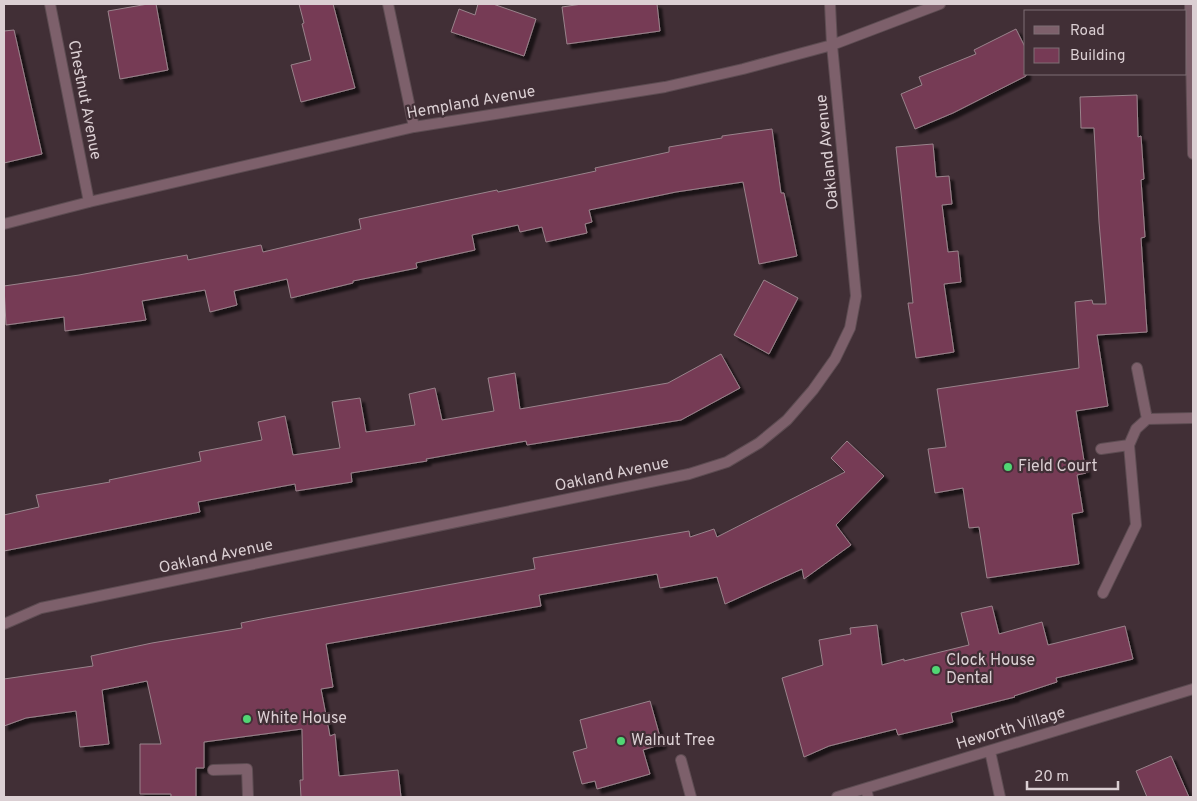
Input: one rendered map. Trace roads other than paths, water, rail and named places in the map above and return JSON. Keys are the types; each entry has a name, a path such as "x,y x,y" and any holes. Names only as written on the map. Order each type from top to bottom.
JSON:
{"street":[{"name":"Chestnut Avenue","path":"50,4 89,202"},
{"path":"388,4 414,127"},
{"name":"Oakland Avenue","path":"4,624 41,608 689,474 728,462 759,443 792,414 813,390 835,359 850,328 856,296 832,45 830,4"},
{"name":"Hempland Avenue","path":"4,224 89,202 414,127 665,87 743,69 832,45 940,4"},
{"path":"1190,4 1193,154"},
{"path":"1137,368 1147,419"},
{"path":"1103,593 1136,525 1129,445 1136,429 1147,419 1193,418"},
{"path":"1101,449 1129,445"},
{"name":"Heworth Village","path":"837,797 867,793 990,751 1193,689"},
{"path":"990,751 1000,797"},
{"path":"681,760 691,797"},
{"path":"214,770 247,769 248,797"}],"place":[{"name":"Field Court","path":"1008,467"},
{"name":"Clock House Dental","path":"936,670"},
{"name":"White House","path":"247,719"},
{"name":"Walnut Tree","path":"621,741"}]}
